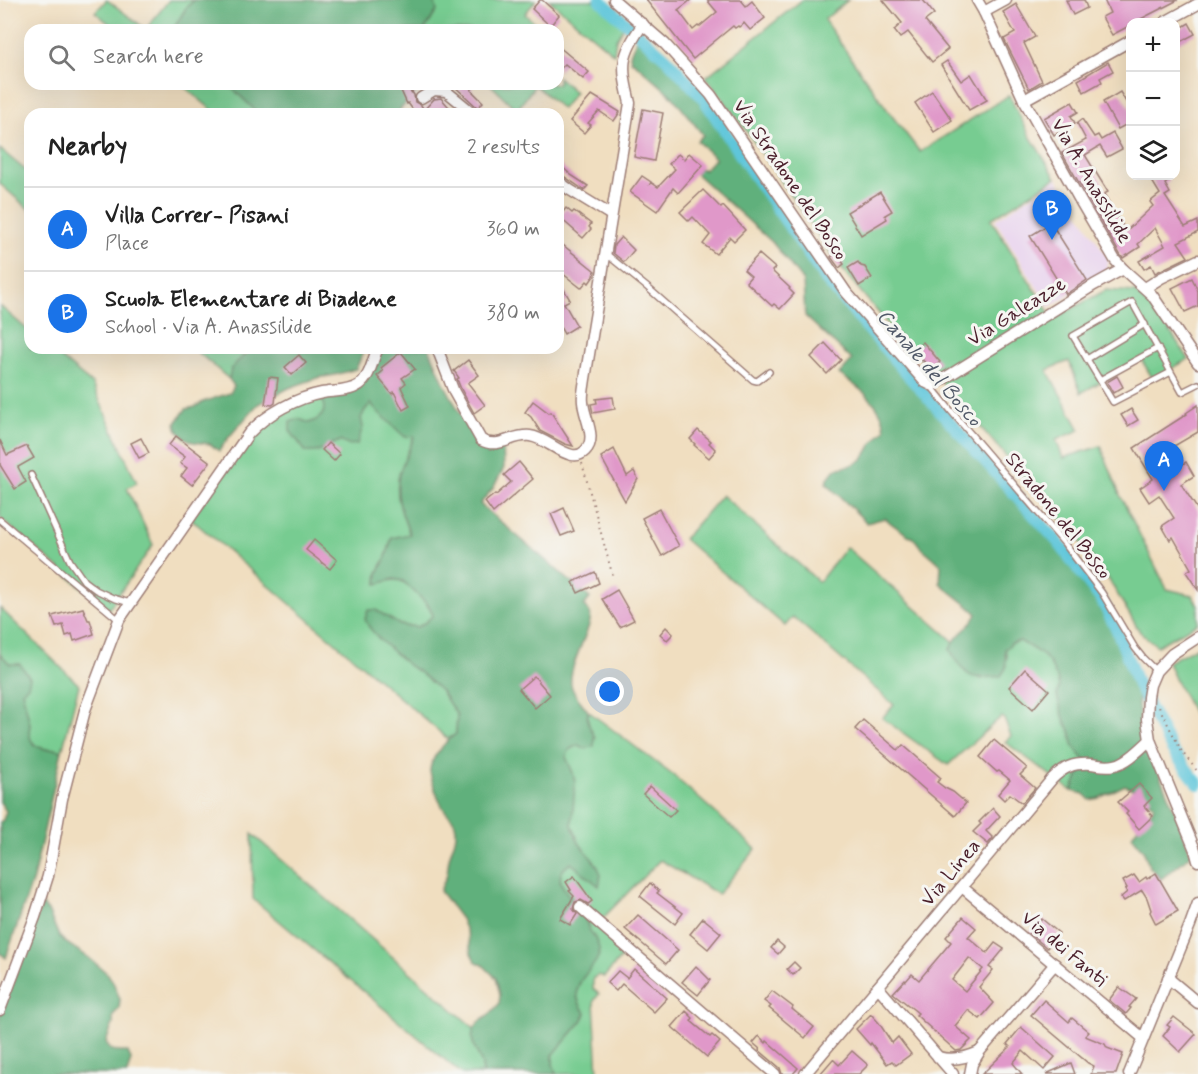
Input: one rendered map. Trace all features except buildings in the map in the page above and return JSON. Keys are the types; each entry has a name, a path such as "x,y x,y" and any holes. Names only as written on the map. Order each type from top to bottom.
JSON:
{"street":[{"name":"Via Stradone del Bosco","path":"614,0 671,50 711,95 846,292 922,380 931,385"},
{"name":"Via A. Anassilide","path":"977,0 1024,100 1115,260 1161,306 1198,363"},
{"path":"984,12 1006,0"},
{"path":"1172,18 1198,4"},
{"path":"439,354 454,392 481,440 488,444 496,444 531,436 573,455 580,454 587,449 590,432 583,403 584,392 630,103 623,67 631,40 643,24"},
{"path":"1024,100 1126,44"},
{"path":"421,98 434,90 446,91 467,108"},
{"path":"564,186 611,215"},
{"path":"1145,288 1198,260"},
{"name":"Via Galeazze","path":"931,385 1123,269"},
{"path":"0,1010 48,876 62,799 86,710 119,620 249,433 276,411 308,396 358,386 369,372 376,354"},
{"path":"1198,637 1172,654 1156,671 1150,685 1147,719 1150,740 1198,861"},
{"name":"Via Linea","path":"805,1074 1062,769 1074,765 1115,765 1126,760 1150,740"},
{"name":"Via dei Fanti","path":"962,887 1143,1038"},
{"path":"1129,1074 1198,903"},
{"path":"580,907 776,1074"},
{"path":"970,1074 972,1064 980,1051 1055,964"},
{"path":"1168,978 1198,1003"},
{"path":"878,987 953,1074"},
{"path":"938,1057 956,1059 980,1051"}],"lane":[{"path":"605,253 753,380 758,381 769,372"},
{"path":"1171,372 1113,402 1073,336 1132,302 1145,324 1182,392 1198,384"},
{"path":"1087,359 1145,324"},
{"path":"1100,380 1158,348"},
{"name":"Stradone del Bosco","path":"931,385 1064,543 1102,592 1135,648 1156,671"},
{"path":"31,475 69,561 78,574 96,590 130,603"},
{"path":"0,520 119,620"}],"path":[{"path":"580,454 613,577"},
{"path":"1150,685 1182,752 1198,772"}],"shaded area":[{"path":"1057,179 1109,260 1105,273 1049,307 995,220"}],"green space":[{"path":"107,0 139,24 110,24 95,12"},
{"path":"169,0 194,0 177,24 150,24"},
{"path":"194,0 434,0 437,11 428,24 177,24"},
{"path":"434,0 536,0 525,14 536,24 428,24 432,19"},
{"path":"549,0 603,0 628,20 616,39 614,54"},
{"path":"802,0 848,0 824,20 920,152 1009,95 1030,136 1056,178 991,219 1053,319 1106,290 1135,292 1160,317 1189,359 1153,379 1141,359 1081,393 1069,361 1047,370 1080,430 1056,440 1063,458 1101,446 1120,495 1167,589 1192,595 1198,605 1198,623 1157,646 1140,632 1109,580 1078,539 842,269 706,77"},
{"path":"640,31 691,83 848,304 925,388 1066,550 1095,589 1120,632 1121,650 1139,694 1140,724 1191,855 1161,879 1150,867 1143,850 1132,836 1154,805 1141,793 1125,785 1090,800 1084,794 1072,791 1079,775 1085,769 1085,760 1074,747 1057,696 1059,687 1057,678 1049,662 1043,655 1020,641 1012,643 1005,649 1006,668 1001,676 981,678 965,671 950,650 956,639 971,624 977,614 940,583 941,565 913,538 885,518 867,523 826,483 834,471 856,463 866,455 872,444 885,430 884,421 869,397 839,374 852,360 805,316 803,281 772,242 693,171 699,168 704,170 715,158 697,141 703,135 672,96 631,61 630,54"},
{"path":"564,82 575,92 561,108 541,90 564,90"},
{"path":"188,90 234,90 253,108 210,108"},
{"path":"234,90 418,90 402,108 253,108"},
{"path":"496,90 531,90 518,108 515,108"},
{"path":"0,149 24,169 24,205 0,184"},
{"path":"0,306 24,327 24,354 56,354 92,384 137,483 127,488 153,545 108,610 0,518"},
{"path":"200,354 241,354 245,357 234,366 229,379"},
{"path":"246,354 362,354 356,369 317,378 289,388 258,404 219,451 210,444 193,442 185,438 178,431 176,423 186,409 230,393 234,386 229,379 231,369"},
{"path":"378,354 432,354 468,428 477,438 503,443 504,468 493,488 480,504 590,598 584,606 590,612 589,626 573,666 571,684 588,711 588,723 594,737 594,746 586,749 578,745 570,749 566,757 575,782 572,825 579,843 597,865 601,875 599,886 571,863 560,875 563,888 582,912 596,940 599,954 579,983 577,992 586,1013 553,1055 556,1074 483,1074 482,1064 472,1038 474,1028 499,1004 500,995 496,978 483,965 475,961 461,919 440,891 447,874 456,829 454,822 440,803 430,771 443,745 456,734 457,715 441,691 380,640 365,619 368,610 376,610 400,625 418,627 433,615 429,606 403,581 394,579 377,584 378,573 392,538 410,534 401,509 398,483 414,436 405,437 371,403 361,418 363,427 357,444 348,445 340,441 320,450 306,452 290,431 290,422 299,419 309,423 322,415 324,404 321,394 355,386"},
{"path":"321,394 324,404 322,415 309,423 299,419 324,450 331,444 341,441 348,445 365,410 371,403 414,435 398,483 401,510 410,535 392,538 378,573 377,583 401,581 412,588 433,615 418,627 400,625 391,620 369,627 409,666 441,691 457,715 456,734 448,739 191,519 242,447 268,417"},
{"path":"722,495 819,582 846,547 953,641 950,650 963,669 976,678 983,679 1007,658 1005,649 1012,643 1020,641 1043,655 1057,678 1059,687 1057,696 1074,747 1085,760 1085,769 1079,775 1072,791 1005,742 1011,736 1001,717 948,765 882,718 894,705 793,617 785,626 684,539"},
{"path":"0,608 79,685 62,751 36,746 30,740 30,724 22,691 10,664 0,654"},
{"path":"1198,646 1198,723 1168,662"},
{"path":"0,654 10,664 20,664 30,678 28,686 22,691 30,724 31,740 36,746 62,751 33,879 6,958 0,953 0,822 6,811 0,802"},
{"path":"588,711 674,776 756,849 718,894 660,860 602,919 620,947 621,958 604,977 599,975 593,978 593,989 599,994 594,1001 598,1074 556,1074 553,1055 586,1014 580,1005 578,990 583,976 599,955 595,938 584,914 566,894 560,877 563,868 571,863 578,868 584,850 572,825 573,773 565,757 570,749 595,737 589,725"},
{"path":"252,834 474,1028 472,1038 482,1064 483,1074 462,1074 253,899"},
{"path":"42,904 48,911 59,936 108,974 113,982 120,999 119,1009 113,1015 113,1024 106,1042 110,1049 128,1052 131,1060 127,1074 0,1074 0,1013"}],"waterway":[{"name":"Canale del Bosco","path":"600,0 667,59 703,98 826,280 1058,542 1102,601 1117,630 1138,685 1172,750 1198,784"}],"place":[{"name":"Scuola Elementare di Biadene","path":"1052,240"},
{"name":"Villa Correr- Pisani","path":"1164,491"}]}
